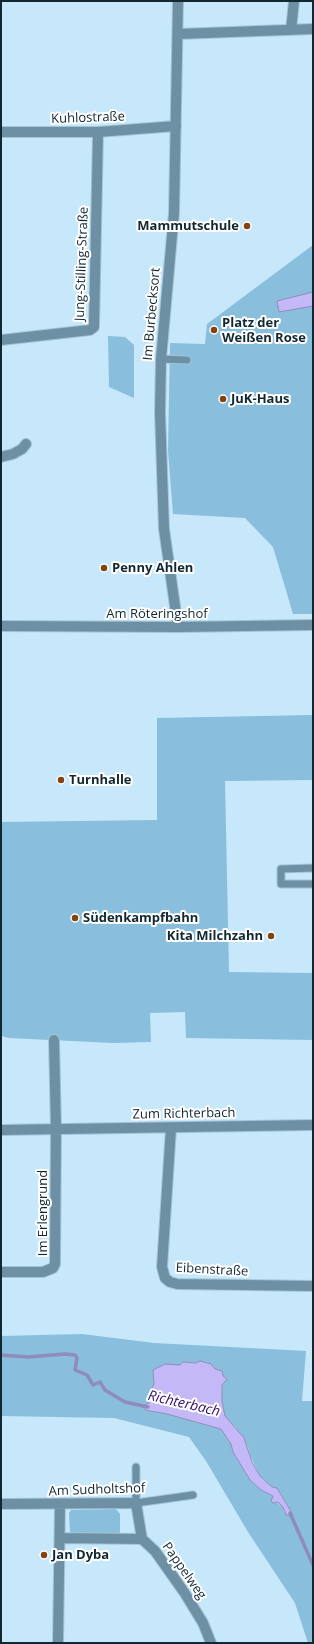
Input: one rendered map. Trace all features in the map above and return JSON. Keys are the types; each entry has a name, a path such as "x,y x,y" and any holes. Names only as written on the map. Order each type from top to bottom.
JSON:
{"street":[{"name":"Im Burbecksort","path":"178,1 174,214 161,359 160,440 164,529 178,627"},
{"path":"291,30 294,1"},
{"path":"178,34 313,29"},
{"name":"Kuhlostraße","path":"1,132 98,132 176,126"},
{"name":"Jung-Stilling-Straße","path":"1,340 90,330 94,327 98,132"},
{"path":"1,457 13,454 22,449 26,444"},
{"name":"Am Röteringshof","path":"1,626 178,627 313,625"},
{"path":"54,1040 56,1129"},
{"name":"Zum Richterbach","path":"1,1130 313,1125"},
{"name":"Eibenstraße","path":"171,1128 162,1267 165,1278 170,1282 177,1284 313,1286"},
{"name":"Im Erlengrund","path":"1,1272 44,1272 52,1268 55,1264 56,1129"},
{"name":"Am Sudholtshof","path":"1,1504 136,1503"},
{"name":"Pappelweg","path":"136,1503 142,1539 155,1550 184,1592 203,1623 211,1643"},
{"path":"58,1643 60,1504"},
{"path":"60,1538 142,1539"}],"lane":[{"path":"161,359 187,360"},
{"path":"313,868 281,869 281,884 313,884"},
{"name":"Pappelweg","path":"136,1467 136,1503"},
{"name":"Am Sudholtshof","path":"136,1503 193,1496"}],"shaded area":[{"path":"313,245 313,614 293,614 273,547 245,518 173,514 168,451 170,343 205,344 207,324"},
{"path":"108,336 125,337 134,345 134,398 109,387"},
{"path":"313,715 313,780 225,781 229,972 313,973 313,1040 186,1038 185,1012 150,1013 151,1042 113,1043 9,1038 1,1036 1,822 157,820 157,718"},
{"path":"82,1334 154,1343 306,1351 302,1401 313,1401 313,1643 308,1643 295,1603 248,1532 206,1461 189,1437 114,1418 1,1416 1,1336","holes":["200,1361 211,1364 215,1369 222,1371 223,1376 227,1379 222,1385 222,1401 225,1416 236,1428 248,1447 250,1455 260,1476 272,1487 277,1488 288,1506 284,1513 283,1507 276,1502 273,1496 261,1490 250,1480 233,1452 231,1444 221,1429 167,1414 145,1410 145,1405 149,1403 149,1396 154,1384 153,1380 175,1365 180,1365 181,1363 196,1363"]},
{"path":"116,1509 120,1514 120,1532 118,1534 70,1533 69,1513 71,1510"}],"water":[{"path":"313,292 313,306 279,312 277,301"},
{"path":"200,1361 211,1364 215,1369 222,1371 223,1376 227,1379 222,1385 222,1401 225,1416 244,1438 252,1462 260,1476 272,1487 277,1488 293,1515 286,1515 283,1507 278,1502 273,1503 271,1501 273,1496 261,1490 250,1480 233,1452 231,1444 221,1429 167,1414 145,1410 145,1405 149,1403 149,1394 154,1384 153,1370 165,1364 180,1365 183,1362 196,1363"}],"waterway":[{"name":"Richterbach","path":"1,1355 28,1357 65,1354 75,1355 77,1358 75,1370 87,1375 93,1385 100,1382 105,1390 125,1402 148,1407"},
{"name":"Richterbach","path":"290,1513 313,1565"}],"place":[{"name":"Mammutschule","path":"247,226"},
{"name":"Platz der Weißen Rose","path":"214,330"},
{"name":"JuK-Haus","path":"223,399"},
{"name":"Penny Ahlen","path":"104,568"},
{"name":"Turnhalle","path":"61,780"},
{"name":"Südenkampfbahn","path":"75,918"},
{"name":"Kita Milchzahn","path":"271,936"},
{"name":"Jan Dyba","path":"44,1555"}]}
